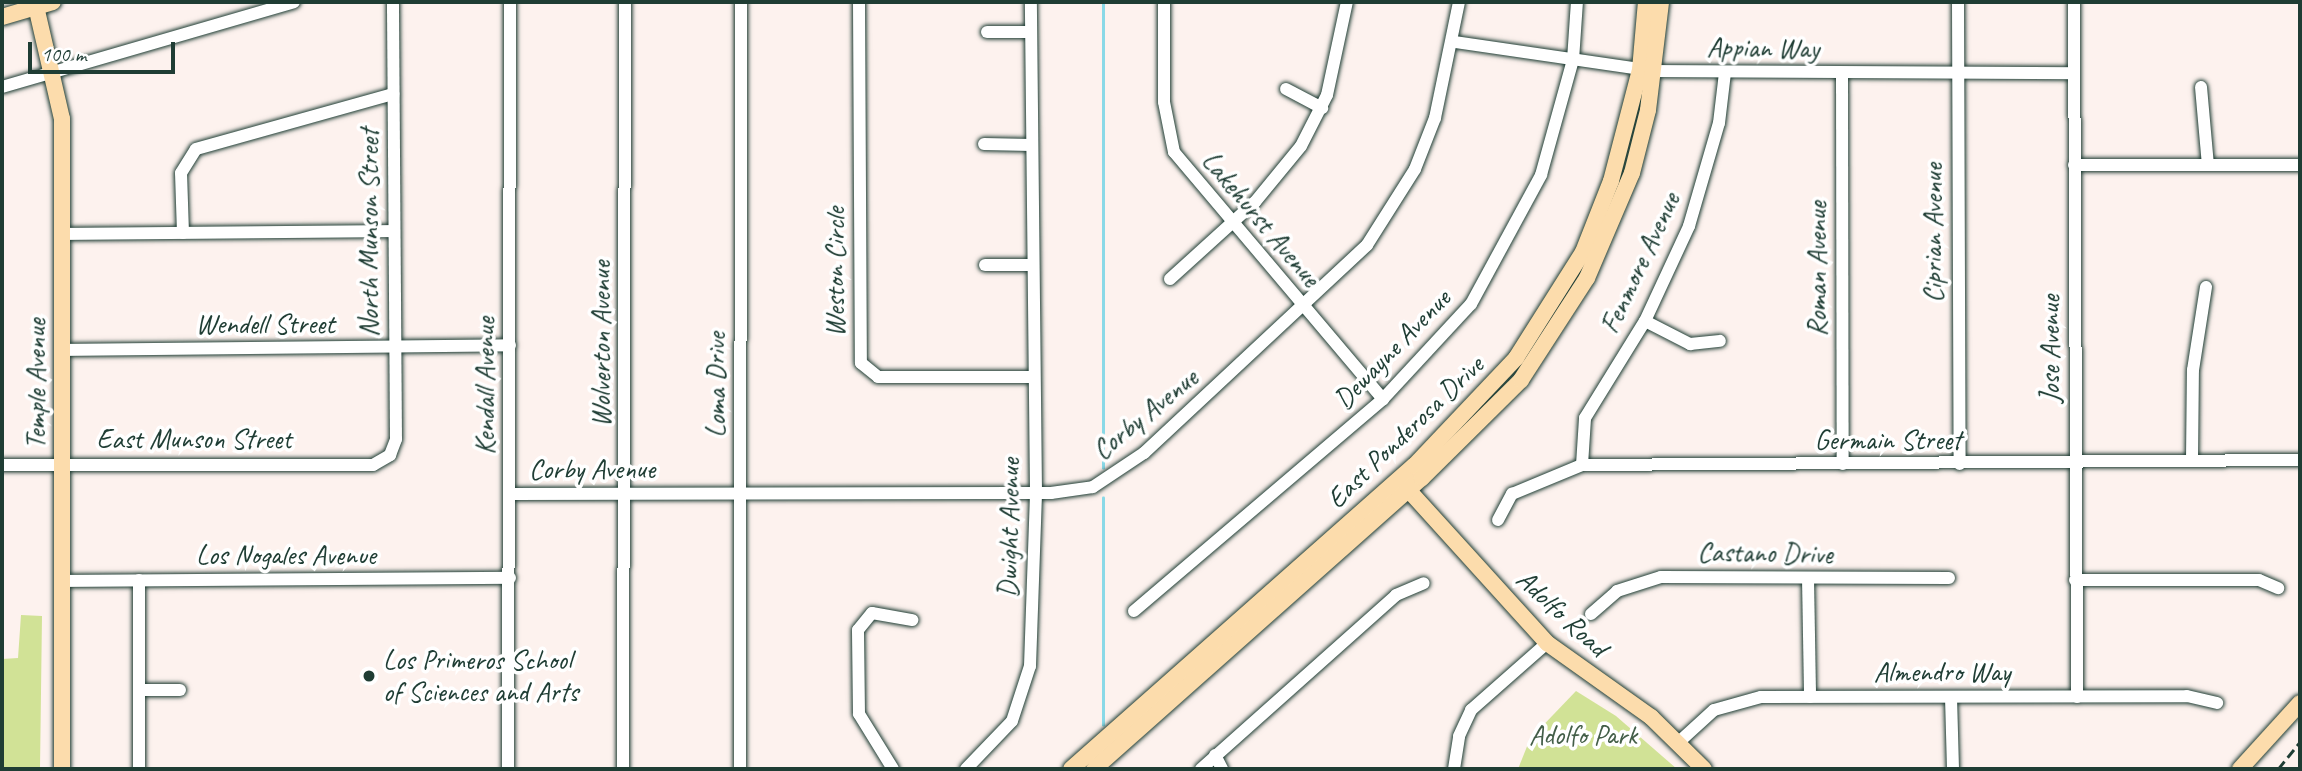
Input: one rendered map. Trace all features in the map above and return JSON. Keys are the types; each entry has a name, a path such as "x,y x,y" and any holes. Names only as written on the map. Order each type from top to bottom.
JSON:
{"main road":[{"name":"East Ponderosa Drive","path":"1646,2 1647,71"},
{"name":"East Ponderosa Drive","path":"1094,769 1404,485 1499,379 1561,292 1611,181 1647,71 1661,2"},
{"name":"Temple Avenue","path":"42,3 56,71 63,234 62,769"},
{"path":"2,17 42,3"},
{"name":"East Ponderosa Drive","path":"1071,769 1404,485"},
{"name":"Adolfo Road","path":"1404,485 1547,643 1680,741 1704,769"},
{"path":"2240,769 2300,703"}],"street":[{"path":"2,87 294,2"},
{"name":"North Munson Street","path":"385,460 396,439 393,2"},
{"name":"Kendall Avenue","path":"508,769 510,2"},
{"name":"Wolverton Avenue","path":"623,769 626,494 625,2"},
{"name":"Loma Drive","path":"740,769 741,2"},
{"name":"Weston Circle","path":"859,2 861,363 878,377 1034,377"},
{"name":"Dwight Avenue","path":"966,769 1012,721 1028,679 1036,493 1031,265 1031,2"},
{"name":"Lakehurst Avenue","path":"1164,2 1169,139 1230,225 1383,399"},
{"path":"1170,279 1282,174 1322,108 1347,2"},
{"name":"Corby Avenue","path":"510,494 1036,493 1093,487 1129,465 1305,309 1367,245 1404,189 1443,95 1455,41 1459,2"},
{"name":"Dewayne Avenue","path":"1134,611 1383,399 1456,323 1498,262 1541,175 1573,60 1577,2"},
{"name":"Ciprian Avenue","path":"1958,2 1960,464"},
{"name":"Jose Avenue","path":"2074,2 2077,696"},
{"path":"987,32 1030,32"},
{"name":"Appian Way","path":"1455,41 1647,71 2074,73"},
{"name":"Fenmore Avenue","path":"1582,464 1585,418 1645,321 1702,187 1725,73"},
{"name":"Roman Avenue","path":"1842,74 1843,464"},
{"path":"2201,87 2208,166"},
{"path":"1286,89 1322,108"},
{"path":"183,233 181,173 196,149 393,94"},
{"path":"984,144 1031,145"},
{"path":"2074,165 2300,165"},
{"path":"63,234 394,231"},
{"path":"985,265 1031,265"},
{"path":"2192,460 2193,370 2206,287"},
{"path":"1645,321 1690,344 1720,341"},
{"name":"Wendell Street","path":"63,350 510,345"},
{"name":"East Munson Street","path":"2,465 385,460"},
{"name":"Germain Street","path":"1498,520 1512,494 1582,464 2074,464 2300,460"},
{"name":"Castano Drive","path":"1591,614 1617,591 1661,576 1949,579"},
{"name":"Los Nogales Avenue","path":"62,581 510,578"},
{"path":"1808,578 1810,697"},
{"path":"139,580 139,769"},
{"path":"2075,580 2259,580 2278,588"},
{"path":"1201,769 1396,595 1423,583"},
{"path":"893,769 859,714 858,630 872,612 912,620"},
{"path":"1454,769 1459,736 1471,710 1547,643"},
{"path":"140,690 180,690"},
{"name":"Almendro Way","path":"1680,741 1731,703 1810,697 2187,696 2217,703"},
{"path":"1951,697 1953,769"},
{"path":"1215,755 1222,769"}],"green space":[{"path":"21,615 42,616 40,769 2,769 2,659 18,658"},
{"name":"Adolfo Park","path":"1576,691 1616,716 1677,769 1518,769 1530,739"}],"waterway":[{"path":"1103,2 1103,468"},
{"path":"1103,498 1103,725"}],"railway":[{"path":"2278,769 2300,742"}],"place":[{"name":"Los Primeros School of Sciences and Arts","path":"369,676"}]}
